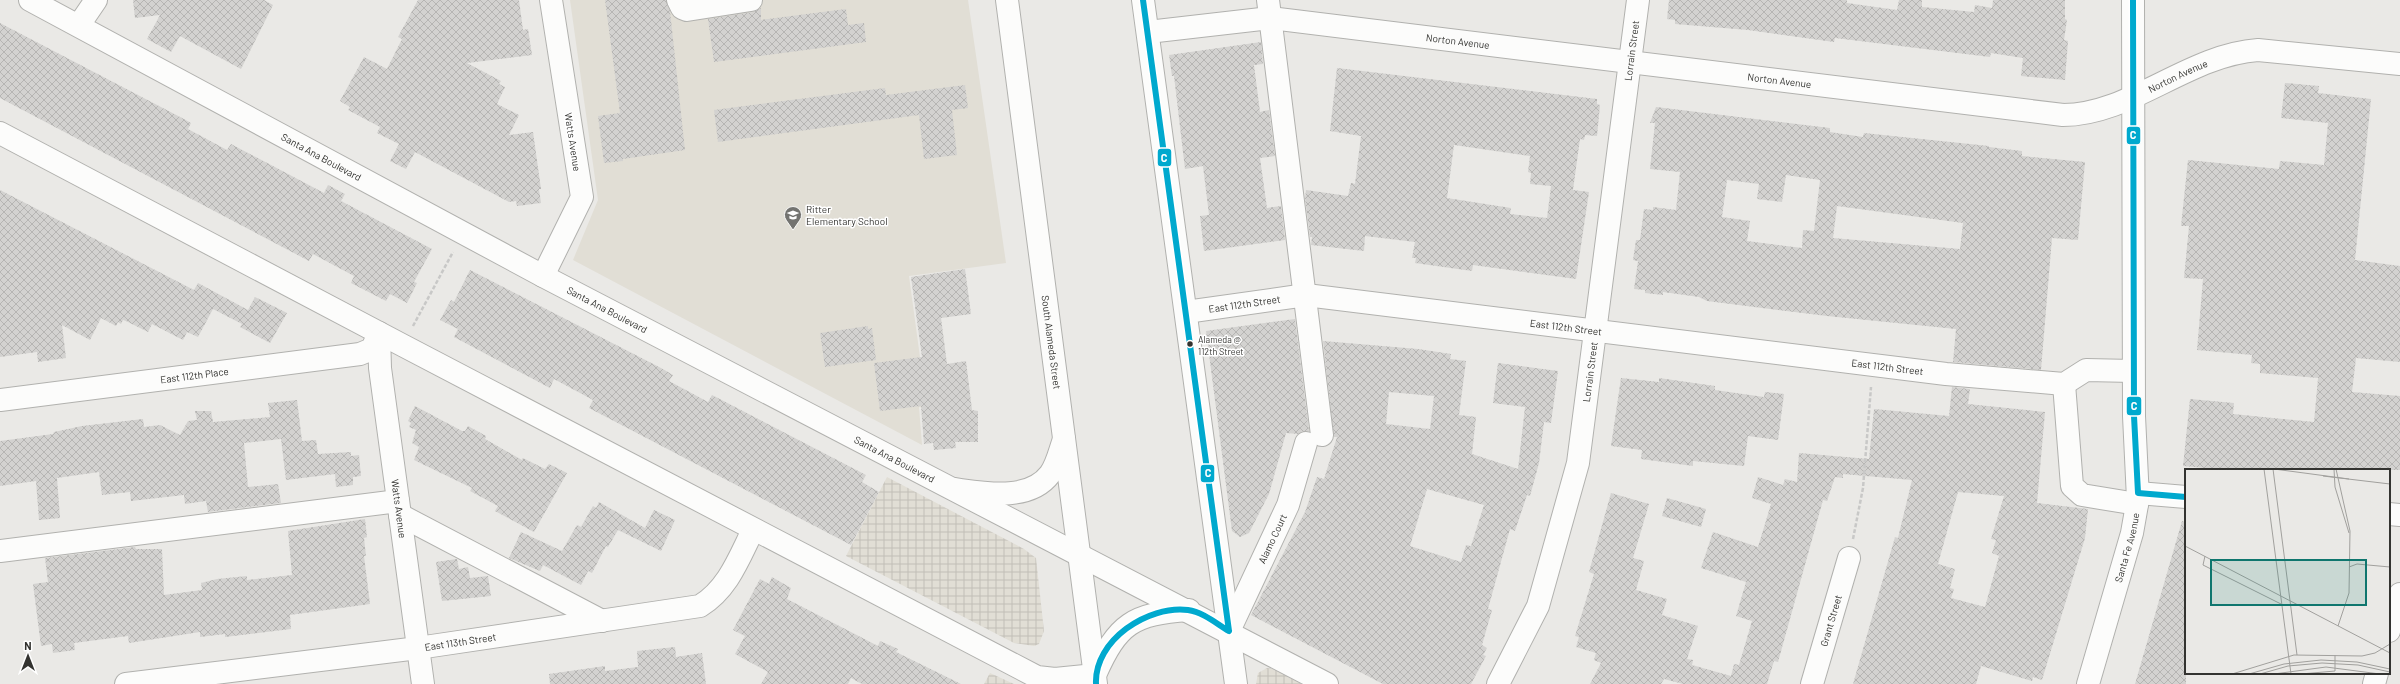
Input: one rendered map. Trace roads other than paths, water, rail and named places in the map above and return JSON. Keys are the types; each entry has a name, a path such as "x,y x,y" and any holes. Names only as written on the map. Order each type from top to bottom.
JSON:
{"street":[{"name":"Santa Ana Boulevard","path":"30,0 80,25 543,276 1080,554 1175,606 1229,631 1327,684"},
{"path":"80,25 96,0"},
{"name":"Watts Avenue","path":"543,276 582,197 551,0"},
{"path":"678,0 682,8 687,10 751,0"},
{"name":"South Alameda Street","path":"1007,0 1096,679"},
{"path":"1143,0 1236,684"},
{"name":"Lorrain Street","path":"1498,684 1538,606 1578,464 1638,0"},
{"name":"Santa Fe Avenue","path":"2088,684 2132,533 2138,498 2133,371 2132,0"},
{"path":"1269,9 1306,295"},
{"name":"Norton Avenue","path":"1148,32 1269,9 1630,63 2051,115 2087,114 2132,96 2214,58 2241,52 2258,50 2400,64"},
{"path":"0,133 379,334 1037,677 1055,679 1096,679 1105,652 1116,636 1140,618 1175,606"},
{"name":"East 112th Street","path":"1186,312 1306,295 1946,374 2064,384"},
{"name":"Alamo Court","path":"1229,631 1288,505 1314,439 1306,295"},
{"name":"Watts Avenue","path":"379,334 378,356 423,684"},
{"name":"East 112th Place","path":"0,400 360,354 372,349 379,334"},
{"path":"2133,371 2086,370 2064,384 2071,482 2075,490 2082,495 2138,498 2185,497"},
{"path":"954,490 993,494 1019,492 1040,485 1051,473 1065,436"},
{"path":"0,551 399,508 602,620"},
{"path":"2390,514 2400,515"},
{"name":"East 113th Street","path":"126,684 418,648 700,606 722,589 753,530"},
{"name":"Grant Street","path":"1812,684 1849,558"},
{"path":"2390,628 2400,594"},
{"path":"2374,684 2377,674"}],"place":[{"name":"Ritter Elementary School","path":"793,230"},
{"name":"Alameda @ 112th Street","path":"1190,344"}]}
